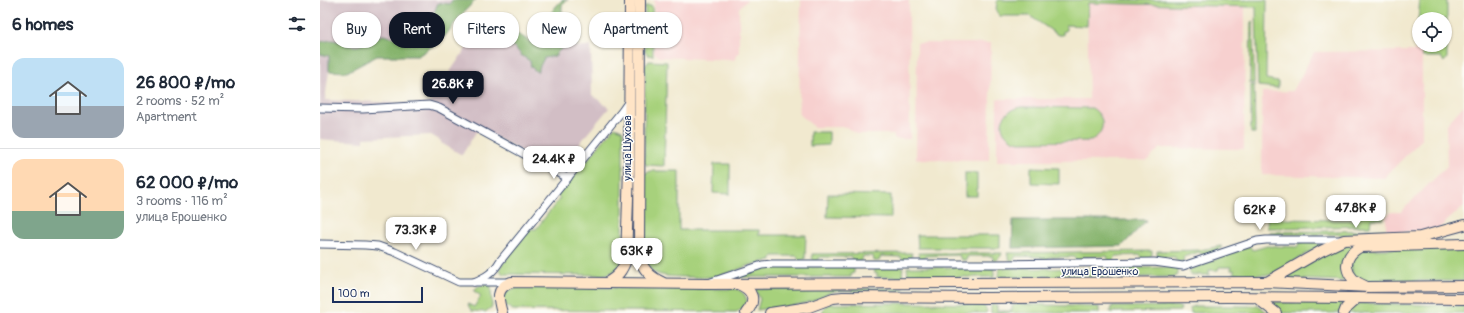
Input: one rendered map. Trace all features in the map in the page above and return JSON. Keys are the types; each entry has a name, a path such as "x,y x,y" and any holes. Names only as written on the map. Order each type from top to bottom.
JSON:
{"main road":[{"name":"улица Шухова","path":"608,282 623,270 626,260 630,0"},
{"name":"улица Шухова","path":"640,0 639,256 641,264 646,272 656,280 666,283"},
{"path":"1257,298 1263,283 1344,240 1420,237 1459,227"},
{"path":"1368,287 1354,280 1349,275 1347,270 1348,257 1353,251 1360,247 1464,244"},
{"name":"улица Ерошенко","path":"511,282 708,284 1263,283 1368,287 1464,286"},
{"path":"502,307 500,291 504,285 511,282"},
{"path":"737,284 750,291 753,298 750,309 746,313"},
{"path":"770,313 809,307 833,298 843,297 987,298 1230,296 1257,298 1464,299"},
{"path":"1257,298 1276,313"},
{"path":"1344,313 1346,308 1357,298"}],"street":[{"path":"474,282 488,276 496,269 500,261 619,115 629,100"},
{"path":"320,108 363,109 429,105 439,108 568,178"},
{"path":"1459,227 1464,221"},
{"name":"улица Ерошенко","path":"708,284 762,265 772,264 1154,262 1182,266 1261,240 1344,240"},
{"name":"улица Ерошенко","path":"320,244 378,246 395,252 460,282 511,282"},
{"path":"496,269 500,277 511,282"},
{"path":"496,269 496,282 502,307"}],"shaded area":[{"path":"320,0 452,0 451,4 438,3 434,12 389,12 389,36 381,36 381,12 332,12 332,41 320,42"},
{"path":"654,0 747,0 739,8 739,52 734,60 659,57 654,52 654,48 682,48 682,12 654,12"},
{"path":"801,0 909,0 910,139 895,139 893,134 856,134 846,127 814,127 799,114"},
{"path":"1087,3 1245,7 1244,149 1160,148 1147,161 997,161 997,99 1089,99"},
{"path":"917,43 991,43 989,160 916,159"},
{"path":"519,45 527,46 527,48 581,48 581,46 589,46 589,48 591,48 592,95 609,108 587,134 561,169 540,161 482,130 476,132 462,155 441,143 441,141 431,135 364,138 364,142 320,139 320,54 329,56 329,71 325,100 431,104 431,99 466,48 519,48"},
{"path":"1314,52 1422,52 1422,139 1384,178 1262,175 1262,92 1293,91"},
{"path":"1464,105 1464,206 1438,229 1393,233 1386,229 1386,217 1391,212 1401,212 1447,166 1446,125"}],"green space":[{"path":"452,0 476,0 464,12 453,12 453,26 445,36 445,12 434,12 438,3 450,4"},
{"path":"562,0 568,0 562,5 562,12 552,12"},
{"path":"997,0 1267,0 1266,79 1278,82 1278,88 1258,86 1256,7 1088,3 1087,26 1066,25 1066,31 1063,31 1063,35 1058,35 1030,16 1000,16 996,11"},
{"path":"1419,0 1447,0 1447,12 1419,12"},
{"path":"645,6 652,6 652,12 645,12"},
{"path":"1253,21 1254,83 1250,83 1251,22"},
{"path":"519,35 527,40 527,48 564,48 559,50 555,56 544,58 537,72 531,67 530,61 522,56 516,48 519,48"},
{"path":"381,36 389,36 389,48 430,48 418,56 377,56 347,72 329,71 329,56 320,54 320,42 332,40 332,48 381,48"},
{"path":"645,48 653,48 653,56 648,55"},
{"path":"1422,52 1447,52 1447,58 1444,62 1441,57 1422,57"},
{"path":"649,61 667,62 664,166 646,165 644,162 645,66"},
{"path":"1251,85 1254,85 1255,133 1251,133"},
{"path":"1021,107 1092,108 1097,112 1102,120 1102,129 1091,141 1019,142 1006,135 1002,124 1003,118 1007,113 1013,109"},
{"path":"615,127 623,132 623,253 621,263 618,267 611,273 599,275 503,274 500,270 501,266 530,229 536,229 560,198 557,196"},
{"path":"810,132 829,132 829,145 810,146"},
{"path":"714,164 730,164 730,194 713,193"},
{"path":"1031,167 1059,168 1059,184 1031,183"},
{"path":"651,171 679,171 679,230 759,230 759,235 806,235 805,259 799,261 797,256 773,256 771,261 709,277 664,276 658,274 648,267 644,252 644,177 645,173"},
{"path":"965,173 977,173 977,196 965,196"},
{"path":"828,194 891,195 891,218 827,217"},
{"path":"1268,208 1273,209 1273,219 1357,220 1358,214 1385,214 1385,216 1383,219 1371,219 1370,226 1267,228"},
{"path":"1013,220 1147,220 1122,246 1012,248"},
{"path":"1385,230 1384,233 1379,235 1273,234 1269,232"},
{"path":"917,235 1000,235 1000,248 918,248"},
{"path":"1300,242 1327,242 1270,275 1234,274 1234,270 1231,270 1231,267 1219,267 1218,270 1209,270 1209,275 1191,275 1188,272 1191,269 1250,246 1253,250 1267,246 1298,247"},
{"path":"1358,242 1352,247 1351,281 1286,279 1286,276 1340,246"},
{"path":"1221,246 1222,248 1204,256 1199,252 1183,257 1184,261 1177,262 1175,257 1163,257 1161,261 1157,257 1157,251 1200,250"},
{"path":"1464,246 1464,281 1364,281 1353,276 1351,257 1358,250"},
{"path":"1152,251 1152,255 1148,259 1143,260 1140,255 1116,256 1113,261 1109,261 1107,256 1082,257 1080,261 1076,261 1074,257 1049,257 1047,261 1043,261 1041,257 1016,256 1013,261 1009,259 1007,253"},
{"path":"912,253 911,258 908,261 903,260 901,257 881,256 879,261 874,261 873,256 863,256 861,261 853,261 851,257 820,257 817,261 814,261 812,258 812,254"},
{"path":"918,253 1002,253 997,260 994,261 992,256 968,256 966,260 961,260 959,255 925,256 922,261 919,259"},
{"path":"874,266 903,267 902,277 877,277 877,273 874,273"},
{"path":"767,267 854,267 854,273 851,274 851,277 734,277"},
{"path":"907,267 994,268 994,277 908,277"},
{"path":"1171,267 1178,270 1177,276 999,277 999,268 1101,269"},
{"path":"486,284 491,286 492,307 485,312 472,311 468,304 474,307 481,296 474,291 477,287"},
{"path":"515,288 735,289 740,290 743,293 747,302 742,309 736,312 513,310 507,307 503,299 506,293"},
{"path":"903,288 903,291 835,291 805,303 757,310 760,299 755,289"},
{"path":"1273,302 1347,303 1340,313 1280,313 1270,304"},
{"path":"1361,303 1464,306 1464,313 1346,313 1352,307"},
{"path":"829,304 981,304 987,311 986,313 822,313 825,306"},
{"path":"993,304 997,306 997,311 1012,311 1012,306 1017,304 1099,307 1099,313 991,313 991,306"},
{"path":"1177,306 1181,308 1180,311 1110,312 1111,307"},
{"path":"1194,306 1258,306 1268,313 1191,313 1190,308"}]}
